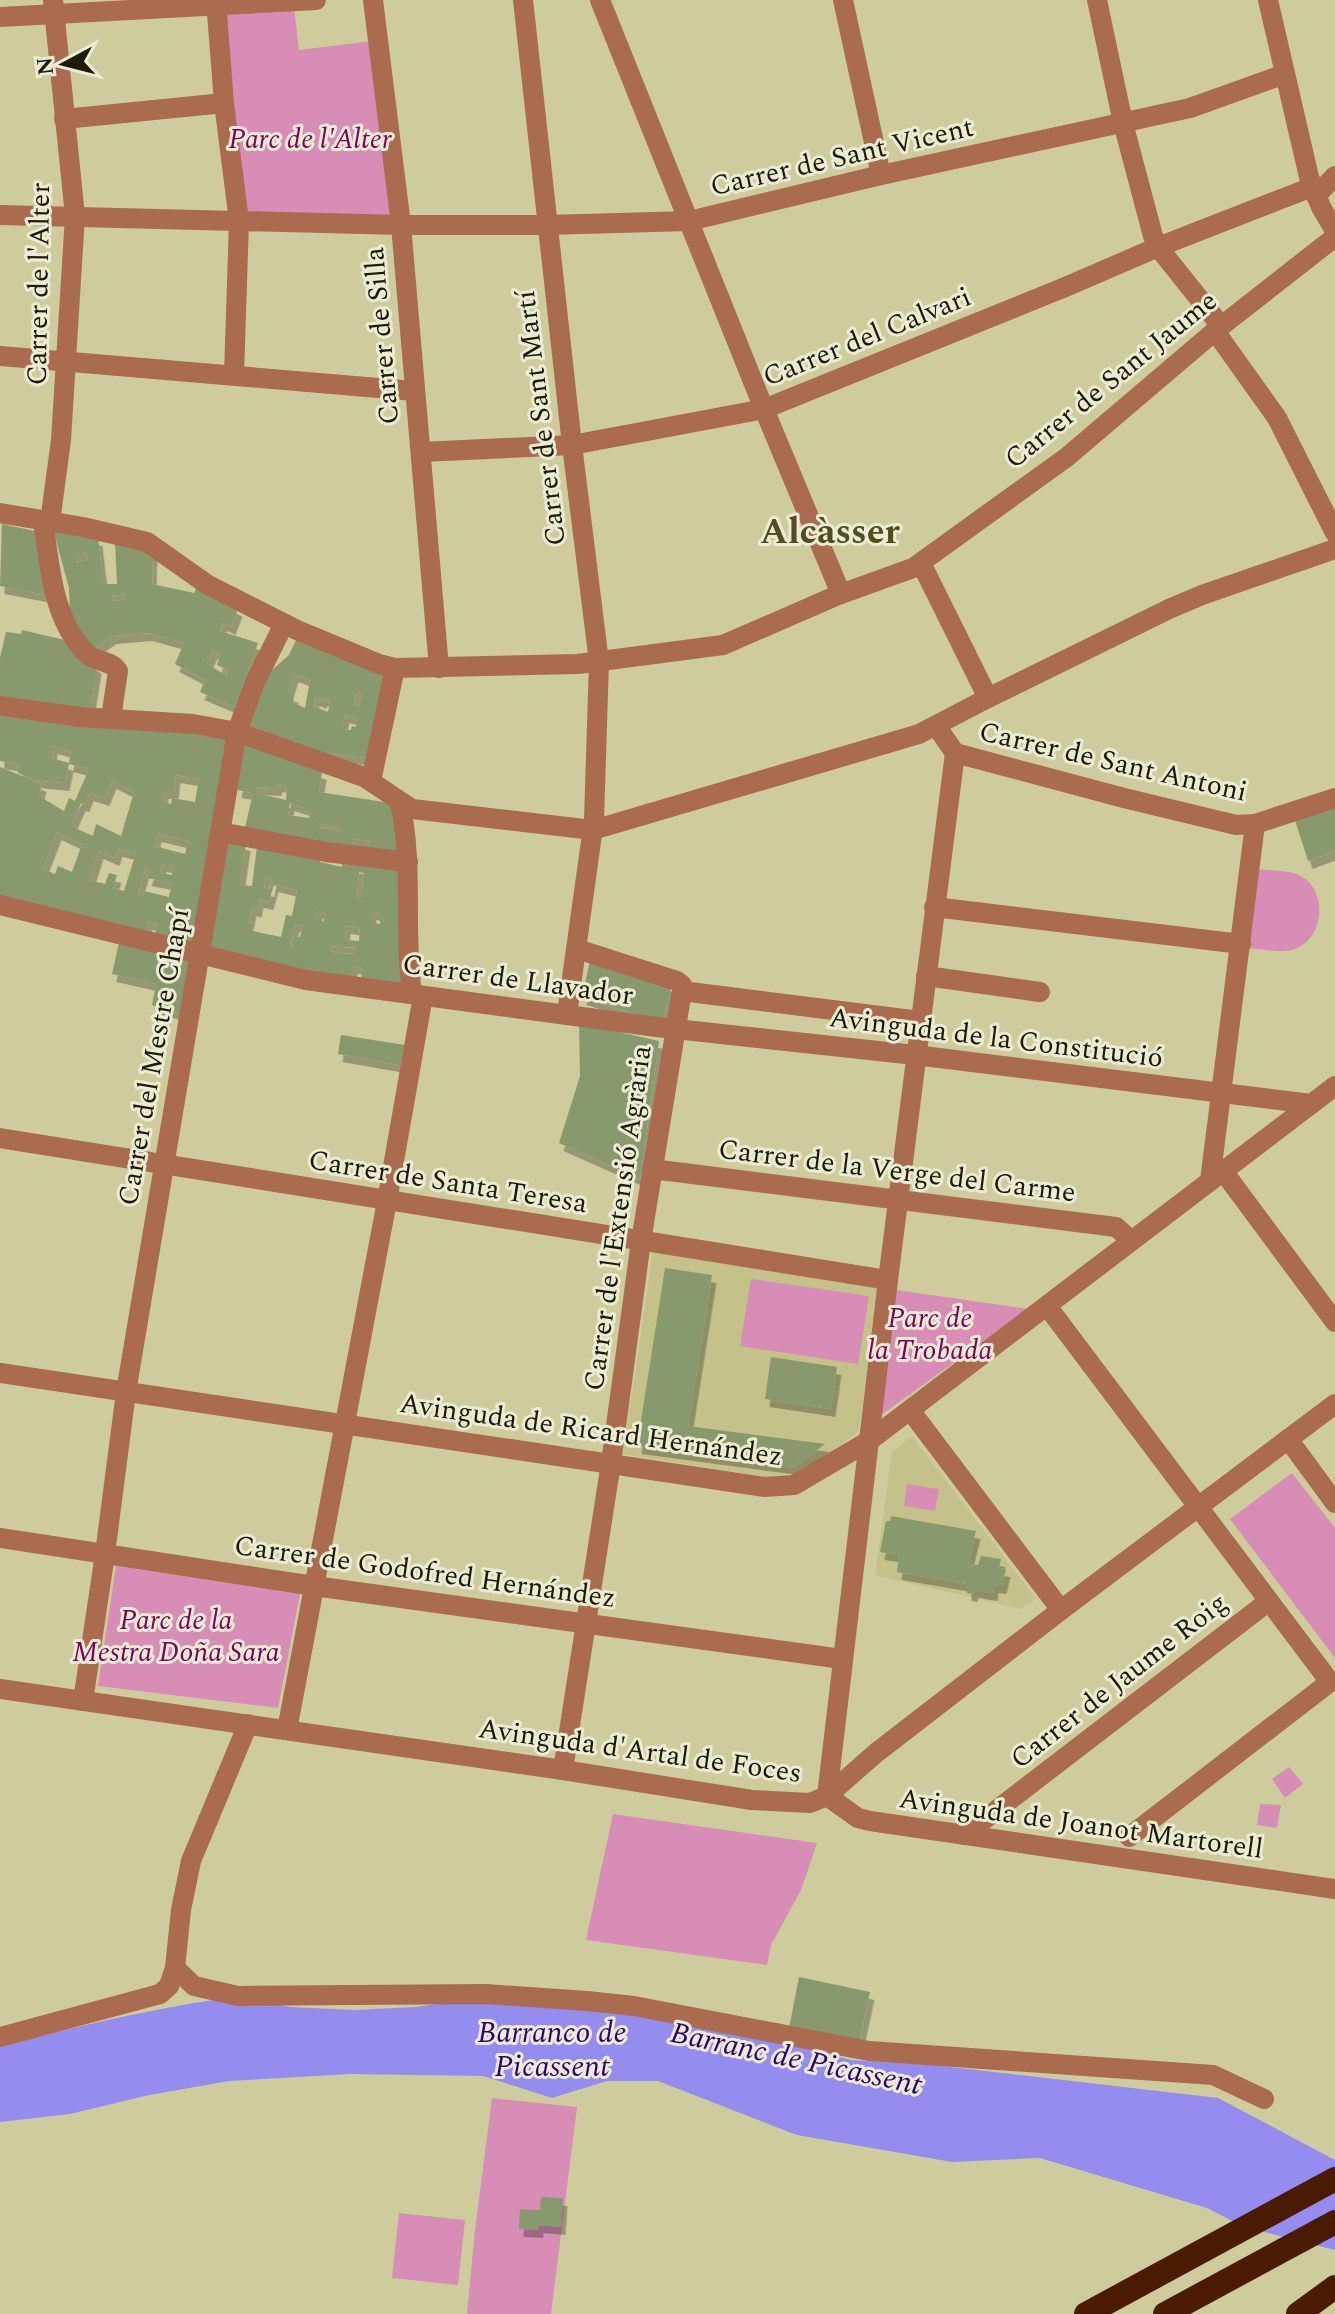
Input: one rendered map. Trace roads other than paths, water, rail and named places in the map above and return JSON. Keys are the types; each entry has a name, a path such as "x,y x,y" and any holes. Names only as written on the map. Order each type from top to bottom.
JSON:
{"highway":[{"path":"1086,2314 1335,2179"},
{"path":"1165,2314 1335,2222"},
{"path":"1298,2314 1335,2287"}],"street":[{"path":"0,17 54,7 316,0"},
{"name":"Carrer de Silla","path":"373,0 401,225 439,668"},
{"name":"Carrer de Sant Martí","path":"523,0 546,225 599,662 593,830 567,1014"},
{"path":"600,0 841,594"},
{"path":"843,0 881,175"},
{"path":"1097,0 1123,123 1158,247 1218,328 1277,418 1335,533"},
{"path":"1268,0 1314,192 1335,230"},
{"path":"216,3 224,103 239,221 234,375"},
{"name":"Carrer de l'Alter","path":"54,7 75,216 61,440 47,521 61,617 87,654 114,664 118,671 111,718"},
{"name":"Carrer de Sant Vicent","path":"0,215 401,225 689,221 881,175 1208,104 1285,74"},
{"path":"64,119 224,103"},
{"path":"1314,192 1335,176"},
{"name":"Carrer del Calvari","path":"421,452 572,445 764,409 1158,247 1314,192"},
{"name":"Carrer de Sant Jaume","path":"0,513 147,542 208,585 284,624 395,668 599,662 723,645 921,563 1067,457 1335,230"},
{"path":"0,356 414,391"},
{"path":"0,706 193,724 237,732 371,781 400,803 422,811 593,830 937,727 988,698 1202,595 1335,549"},
{"path":"921,563 988,698"},
{"name":"Carrer del Mestre Chapí","path":"83,1701 126,1392 237,732 255,682 284,624"},
{"path":"371,781 395,668"},
{"name":"Carrer de Sant Antoni","path":"937,727 955,753 1236,825 1255,824 1335,798"},
{"path":"827,1796 915,1055 955,753"},
{"path":"287,1730 387,1201 417,995 407,949 408,862 400,803"},
{"path":"1255,824 1222,1093 1216,1176 1335,1322"},
{"path":"220,832 326,852 408,862"},
{"name":"Carrer de Llavador","path":"0,905 306,980 675,1029"},
{"path":"934,907 1241,944"},
{"name":"Carrer de Llavador","path":"577,949 677,981 682,985 682,991"},
{"path":"926,976 1040,992"},
{"path":"675,1029 682,991"},
{"name":"Avinguda de la Constitució","path":"682,991 920,1021"},
{"name":"Avinguda de la Constitució","path":"675,1029 1311,1104"},
{"name":"Carrer de l'Extensió Agrària","path":"563,1770 675,1029"},
{"name":"Avinguda de Ricard Hernández","path":"0,1373 765,1487 794,1485 869,1441 1335,1086"},
{"name":"Carrer de Santa Teresa","path":"0,1138 888,1280"},
{"name":"Carrer de la Verge del Carme","path":"652,1169 1116,1227 1131,1240"},
{"path":"1047,1306 1330,1682 1129,1837"},
{"name":"Avinguda d'Artal de Foces","path":"0,1689 752,1800 810,1803 827,1796 876,1753 1061,1610 1335,1404"},
{"path":"910,1410 1061,1610"},
{"path":"1288,1439 1335,1503"},
{"path":"837,1461 851,1467 865,1483"},
{"name":"Carrer de Godofred Hernández","path":"0,1538 314,1586 842,1659"},
{"name":"Carrer de Jaume Roig","path":"964,1835 1269,1601"},
{"path":"0,2037 160,1994 169,1986 175,1968 181,1910 191,1861 248,1724"},
{"name":"Avinguda de Joanot Martorell","path":"827,1796 858,1818 1335,1889"},
{"path":"175,1968 194,1986 238,1996 486,1994 587,2001 634,2006 869,2051 1213,2075 1264,2099"}],"water":[{"path":"238,1996 290,2007 353,2010 416,2007 465,2000 619,2012 756,2035 851,2060 933,2065 1218,2098 1335,2160 1335,2250 1244,2227 1207,2208 1040,2158 952,2162 797,2135 658,2081 607,2081 552,2098 483,2076 350,2074 229,2081 149,2095 70,2114 0,2122 0,2047 118,2018"}],"district":[{"name":"Alcàsser","path":"830,532"}],"park label":[{"name":"Parc de l'Alter","path":"310,139"},
{"name":"Parc de la Trobada","path":"930,1334"},
{"name":"Parc de la Mestra Doña Sara","path":"176,1636"}],"water label":[{"name":"Barranco de Picassent","path":"552,2050"},
{"name":"Barranc de Picassent","path":"796,2059"}]}
